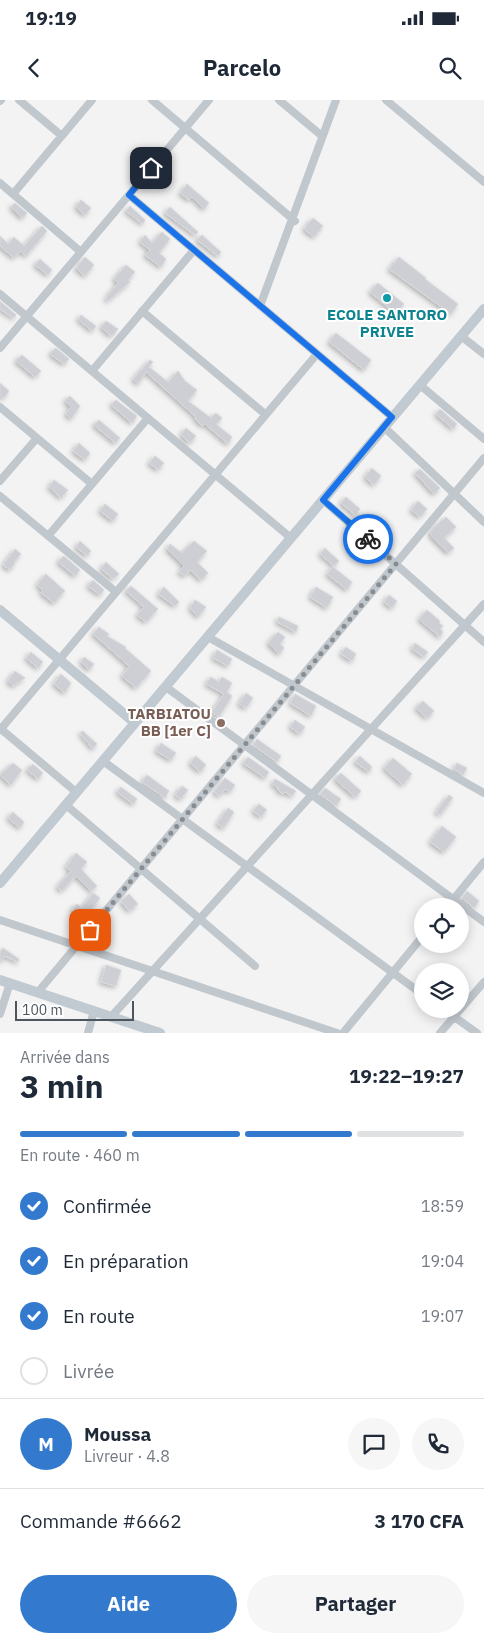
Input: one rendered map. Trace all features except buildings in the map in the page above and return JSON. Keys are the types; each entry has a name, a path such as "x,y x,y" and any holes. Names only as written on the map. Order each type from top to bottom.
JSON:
{"street":[{"path":"19,100 62,136"},
{"path":"13,194 92,100"},
{"path":"152,100 293,220"},
{"path":"0,348 209,100"},
{"path":"279,100 322,136"},
{"path":"260,306 336,100"},
{"path":"386,100 484,182"},
{"path":"0,183 81,252"},
{"path":"129,195 392,417"},
{"path":"92,371 194,250"},
{"path":"0,294 291,538"},
{"path":"0,883 484,308"},
{"path":"142,311 266,414"},
{"path":"461,336 484,354"},
{"path":"76,792 0,729 317,354"},
{"path":"420,385 484,439"},
{"path":"0,407 92,484"},
{"path":"48,536 148,418"},
{"path":"384,428 484,522"},
{"path":"0,481 36,438"},
{"path":"38,992 484,458"},
{"path":"0,496 116,592"},
{"path":"323,500 484,642"},
{"path":"111,1017 484,604"},
{"path":"0,610 135,723"},
{"path":"208,637 484,793"},
{"path":"166,687 452,898"},
{"path":"103,762 414,988"},
{"path":"66,805 255,966"},
{"path":"454,898 484,862"},
{"path":"469,911 484,922"},
{"path":"0,920 337,1033"},
{"path":"343,1033 414,947"},
{"path":"0,1014 5,981 160,1033"},
{"path":"469,999 484,982"},
{"path":"88,1033 94,1011"},
{"path":"440,1033 452,1018"},
{"path":"457,1018 477,1033"}],"way so far":[{"path":"90,930 396,564 368,539"}],"place":[{"name":"ECOLE SANTORO PRIVEE","path":"387,298"},
{"name":"TARBIATOU BB [1er C]","path":"221,723"}],"route":[{"path":"151,168 129,195 392,417 323,500 368,539"}]}
